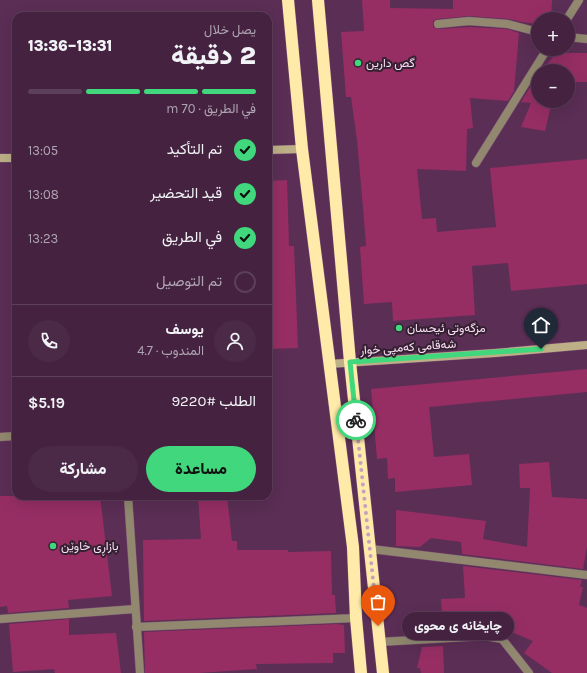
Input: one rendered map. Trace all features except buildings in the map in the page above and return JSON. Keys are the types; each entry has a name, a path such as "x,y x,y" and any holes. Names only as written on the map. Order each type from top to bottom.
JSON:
{"highway":[{"path":"288,0 302,149 353,547 356,618 361,673"},
{"path":"318,0 350,362 371,549 382,673"}],"street":[{"path":"572,12 580,0"},
{"path":"438,24 469,21 508,24 531,30"},
{"path":"575,38 587,39"},
{"path":"476,163 543,56"},
{"path":"272,150 302,149"},
{"path":"0,158 12,158"},
{"name":"شەقامی کەمپی خوار","path":"330,364 587,345"},
{"path":"0,437 12,436"},
{"path":"128,500 140,673"},
{"path":"371,549 587,575"},
{"path":"0,619 135,609"},
{"path":"136,627 356,618"},
{"path":"379,642 485,636 502,639 529,673"}],"way so far":[{"path":"356,420 371,549 378,626"}],"place":[{"name":"گص دارین","path":"358,63"},
{"name":"مزگەوتی ئیحسان","path":"399,328"},
{"name":"بازاڕی خاوێن","path":"53,546"},
{"name":"چايخانه ى محوى","path":"378,626"}],"route":[{"path":"356,420 350,362 541,349"}]}
